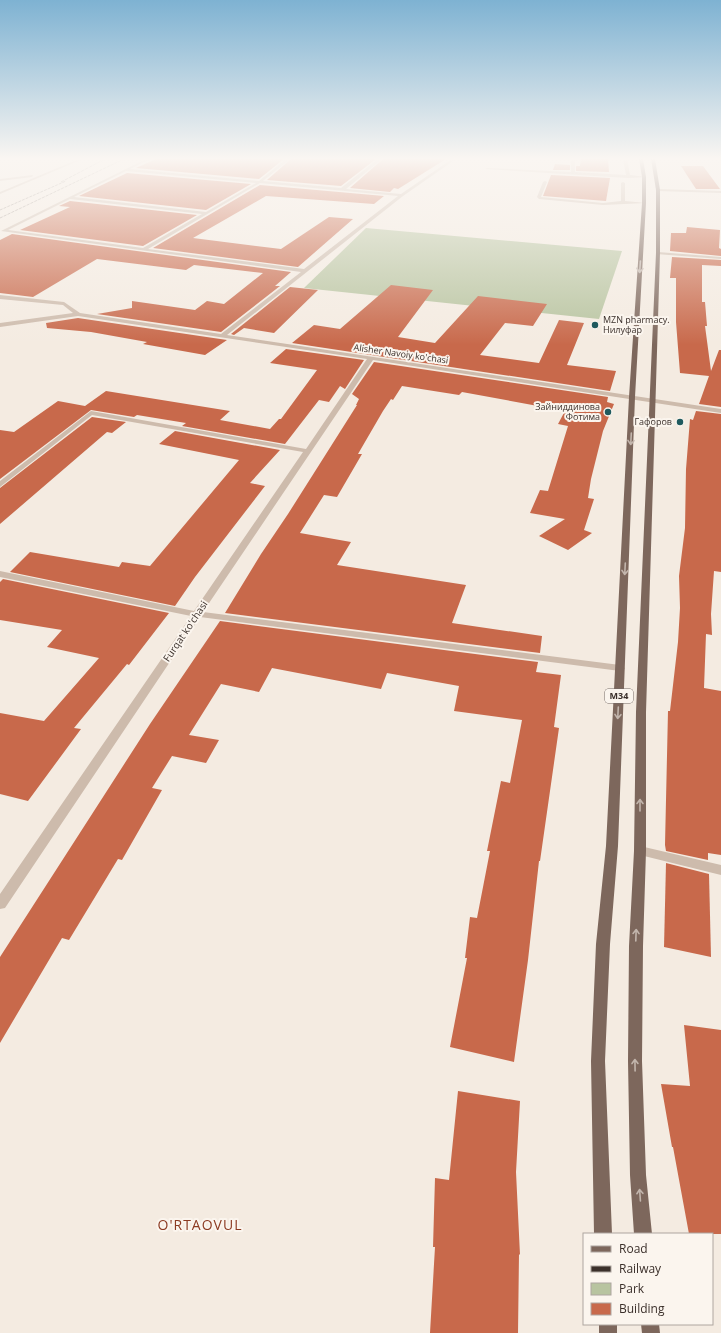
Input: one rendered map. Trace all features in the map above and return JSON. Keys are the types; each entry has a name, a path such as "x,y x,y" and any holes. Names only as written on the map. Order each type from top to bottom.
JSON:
{"main road":[{"name":"M34","path":"603,1233 598,1061 603,944 612,846 632,397 643,221"},
{"name":"M34","path":"643,1233 638,1175 635,1061 636,946 640,851 641,712 658,221"}],"street":[{"path":"22,221 2,231 305,271"},
{"path":"143,250 193,221"},
{"path":"222,336 369,221"},
{"path":"658,253 721,258"},
{"path":"0,297 64,304 78,314"},
{"path":"0,324 78,314"},
{"name":"Alisher Navoiy ko'chasi","path":"78,314 721,411"},
{"path":"0,330 12,323"},
{"name":"Furqat ko'chasi","path":"0,904 371,358"},
{"path":"0,485 91,413 308,451"},
{"path":"0,574 196,614 620,668"},
{"path":"640,851 721,870"}],"green space":[{"path":"366,228 622,251 599,319 304,288"}],"building":[{"path":"39,221 186,221 143,246 20,230"},
{"path":"199,221 222,221 193,238 281,249 323,221 350,221 298,267 153,248"},
{"path":"687,227 720,230 719,248 721,249 721,256 670,251 671,233 686,233"},
{"path":"12,234 291,272 275,286 280,286 221,332 97,314 132,308 132,301 195,310 207,301 224,304 263,273 194,265 186,270 97,259 33,297 0,293 0,240"},
{"path":"672,257 721,260 721,266 702,265 702,302 705,302 707,326 705,326 711,371 719,350 721,350 721,407 699,404 709,376 680,373 676,322 676,278 670,278"},
{"path":"391,285 433,290 398,337 435,343 478,296 547,304 533,326 505,323 480,355 539,363 559,320 584,323 567,365 616,371 610,391 292,343 314,325 340,329"},
{"path":"290,287 318,290 274,333 244,328 234,335 231,334"},
{"path":"78,318 227,340 205,355 143,344 147,342 91,332 47,328 46,323"},
{"path":"286,349 364,360 345,389 340,386 329,402 319,400 285,444 182,426 186,423 137,415 134,417 91,410 0,479 0,430 14,432 58,401 85,406 106,391 230,411 220,420 270,429 279,419 281,419 317,370 270,363"},
{"path":"374,362 608,397 607,402 614,404 603,431 591,479 588,498 594,499 584,530 592,533 568,550 539,536 565,519 530,513 540,490 548,491 568,426 558,424 565,411 462,392 459,395 402,386 393,400 391,399 383,411 358,454 362,454 337,497 324,495 300,533 351,542 337,565 466,585 452,623 542,636 540,653 225,613 261,554 357,405 359,399 352,394"},
{"path":"696,411 721,414 721,572 714,571 711,614 712,635 706,634 704,688 721,691 721,855 708,853 708,860 666,851 665,845 668,711 670,711 678,642 680,608 679,576 685,528 686,469 690,419 693,420"},
{"path":"92,417 126,422 112,433 107,432 0,524 0,488"},
{"path":"175,431 280,450 250,483 265,486 195,577 175,606 10,572 30,552 119,567 122,562 150,566 239,460 159,444"},
{"path":"3,579 169,613 129,665 127,664 74,728 81,729 28,801 0,794 0,713 44,721 99,658 47,647 62,630 0,620 0,582"},
{"path":"220,621 538,662 536,672 561,675 554,727 559,728 539,861 528,960 514,1062 450,1047 467,958 465,958 470,917 477,918 490,851 487,851 501,781 510,783 522,720 454,711 459,686 387,673 381,689 272,668 259,692 221,684 189,735 219,740 206,763 172,756 152,788 162,790 122,860 118,859 69,940 62,938 0,1043 0,957 150,724"},
{"path":"666,863 709,874 711,957 664,947"},
{"path":"684,1025 721,1030 721,1234 689,1233 661,1084 690,1086"},
{"path":"458,1091 520,1101 516,1172 520,1255 519,1254 518,1333 430,1333 435,1247 433,1247 435,1178 449,1180"}],"place":[{"name":"MZN pharmacy. Нилуфар","path":"595,325"},
{"name":"Зайниддинова Фотима","path":"608,412"},
{"name":"Гафоров","path":"680,422"}],"district":[{"name":"O'RTAOVUL","path":"200,1225"}]}
